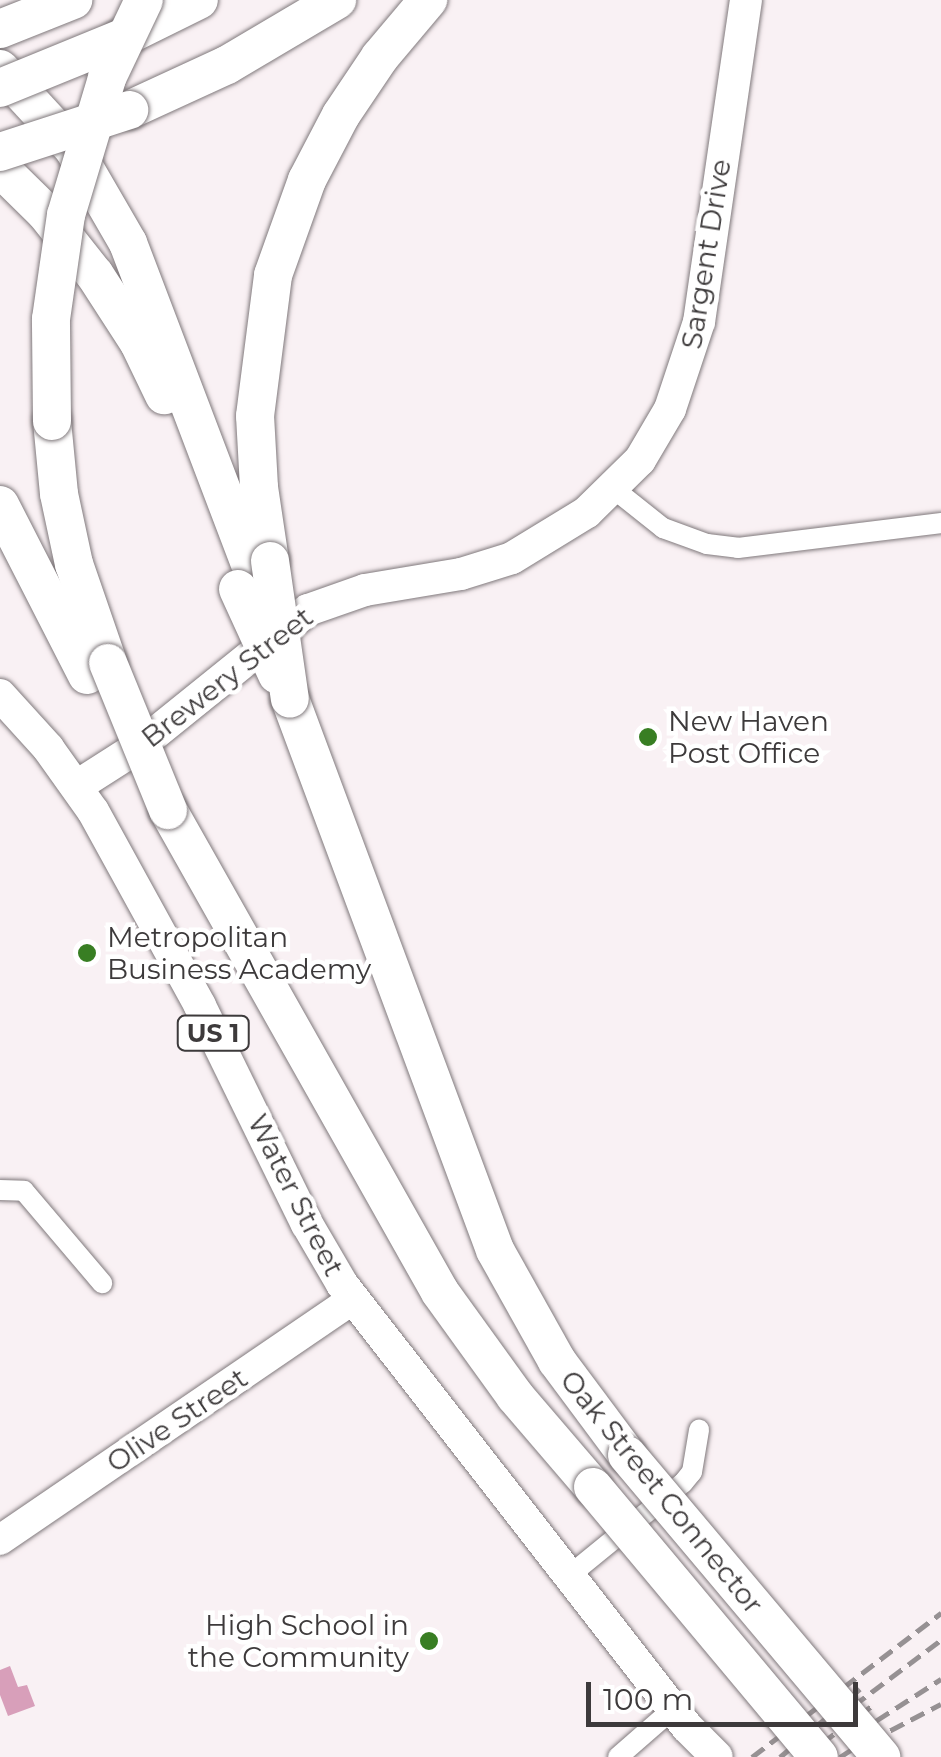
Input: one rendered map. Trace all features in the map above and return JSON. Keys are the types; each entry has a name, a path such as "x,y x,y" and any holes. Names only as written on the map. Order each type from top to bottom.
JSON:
{"highway":[{"path":"0,30 73,0"},
{"path":"98,669 59,494 52,421 52,319 66,215 106,78 144,0"},
{"path":"0,88 120,39 199,0"},
{"path":"0,152 129,110 227,66 337,0"},
{"path":"254,575 259,487 255,416 273,275 293,214 341,115 380,57 428,0"},
{"path":"0,69 73,148 128,243 254,575"},
{"path":"0,168 72,245 139,343 254,575"},
{"path":"0,505 98,669"},
{"path":"0,538 50,625 98,669"},
{"name":"Oak Street Connector","path":"254,575 290,699 488,1234 557,1361 627,1455 881,1757"},
{"name":"Oak Street Connector","path":"98,669 168,810 431,1278 515,1396 818,1757"}],"main road":[{"name":"Sargent Drive","path":"614,489 640,460 670,409 700,322 746,0"},
{"name":"Brewery Street","path":"77,786 138,748 308,610 348,594 462,574 512,558 562,530 614,489"},
{"name":"Water Street","path":"0,696 77,786 200,1006 306,1224 353,1299 680,1717 716,1757"}],"street":[{"path":"614,489 663,528 707,544 738,548 941,523"},
{"path":"0,1190 24,1190 102,1283"},
{"name":"Olive Street","path":"0,1540 353,1299"},
{"path":"570,1575 683,1484 692,1472 700,1430"},
{"path":"618,1757 680,1717"}],"shaded area":[{"path":"10,1666 18,1687 27,1685 35,1706 8,1716 0,1695 0,1670"}],"railway":[{"path":"752,1757 941,1613"},
{"path":"853,1706 941,1640"},
{"path":"857,1733 941,1679"},
{"path":"780,1757 860,1689"},
{"path":"870,1741 941,1704"},
{"path":"803,1757 873,1705"},
{"path":"840,1757 878,1732"}],"place":[{"name":"New Haven Post Office","path":"648,737"},
{"name":"Metropolitan Business Academy","path":"87,953"},
{"name":"High School in the Community","path":"429,1641"}]}
